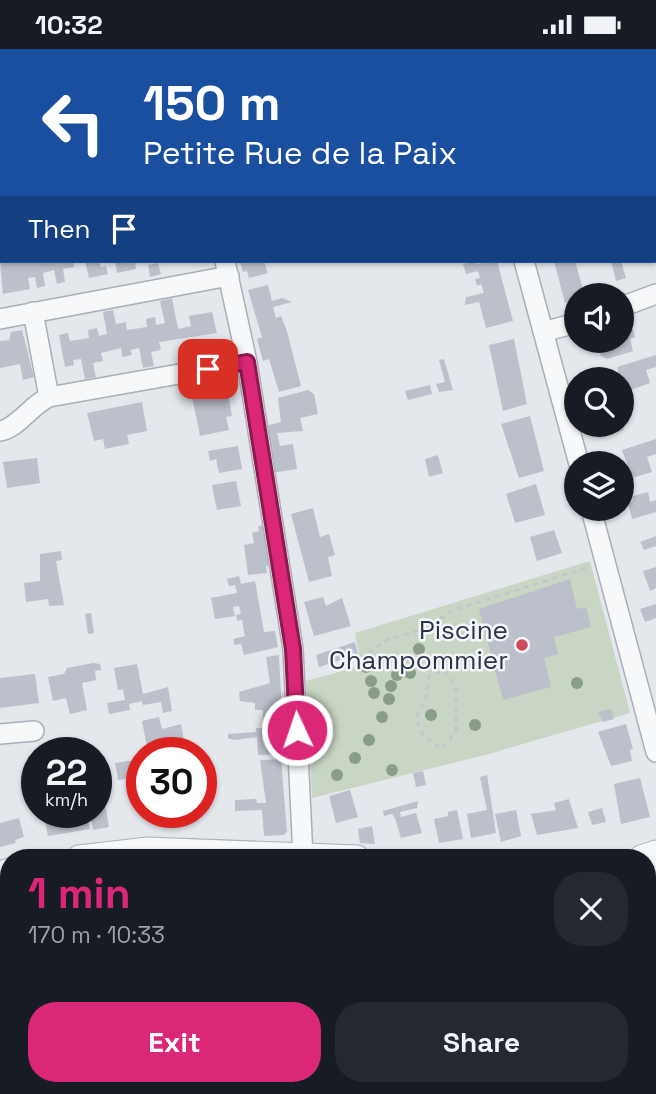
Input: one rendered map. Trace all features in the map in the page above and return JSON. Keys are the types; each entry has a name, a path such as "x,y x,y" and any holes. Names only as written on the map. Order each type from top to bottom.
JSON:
{"street":[{"path":"525,263 575,451"},
{"path":"0,319 227,268 247,362 293,649 303,849"},
{"path":"634,302 656,294"},
{"path":"33,312 49,397"},
{"path":"543,332 564,326"},
{"path":"0,431 7,430 35,403 49,397 247,362"},
{"path":"594,521 656,752"},
{"path":"0,734 34,731"}],"path":[{"path":"360,658 389,639 425,629 452,611 606,562"},
{"path":"444,671 456,687 456,731 442,748 423,735 416,719 426,697 429,676 444,671"}],"green space":[{"path":"590,561 630,713 485,755 312,798 306,681 361,666 355,633"}],"building":[{"path":"0,263 73,263 74,267 63,269 65,282 57,284 54,270 43,273 45,286 37,288 35,277 28,278 30,289 3,294"},
{"path":"85,263 106,266 108,274 89,278"},
{"path":"115,263 135,263 136,269 117,273"},
{"path":"158,263 161,274 150,277 148,265"},
{"path":"241,263 265,263 268,273 249,278 247,271 243,272"},
{"path":"498,263 513,321 486,328 479,302 465,305 466,297 484,293 481,284 477,286 475,279 480,278 478,271 466,274 463,264"},
{"path":"555,263 576,263 581,283 564,283 564,299"},
{"path":"612,263 622,263 626,278 616,281"},
{"path":"268,285 272,301 282,298 292,302 273,307 276,318 281,316 287,331 301,386 279,392 269,359 263,361 257,339 262,337 248,290"},
{"path":"172,298 178,329 191,326 189,316 212,312 217,333 159,342 161,350 151,352 154,366 143,368 139,348 130,350 132,355 122,357 121,348 101,353 103,361 93,363 96,377 85,379 81,359 73,360 74,365 65,367 59,335 68,333 70,341 89,338 88,330 97,328 99,336 107,334 103,312 113,310 116,324 126,322 127,330 147,327 146,319 155,317 156,325 165,323 160,301"},
{"path":"22,330 34,377 23,380 20,364 0,368 0,341 9,340 11,332"},
{"path":"514,339 527,404 503,411 489,345"},
{"path":"600,353 626,353 607,359"},
{"path":"656,355 656,367 646,370 650,383 634,389 634,367 617,367"},
{"path":"444,359 453,390 439,392 436,384 445,382 439,360"},
{"path":"225,376 232,416 226,417 229,430 200,436 190,386"},
{"path":"430,385 432,394 408,400 405,391"},
{"path":"308,390 314,394 318,414 300,418 303,431 277,433 280,446 293,444 297,469 272,473 265,426 281,422 278,398"},
{"path":"142,402 147,431 127,435 129,444 105,449 103,439 94,441 87,413"},
{"path":"530,416 544,471 519,478 501,424"},
{"path":"656,439 656,454 647,457 652,472 634,477 634,451 622,450"},
{"path":"238,446 242,469 219,473 216,459 210,461 208,451"},
{"path":"438,455 443,473 429,477 425,459"},
{"path":"37,458 40,483 7,488 3,462"},
{"path":"236,481 241,506 217,510 212,485"},
{"path":"536,484 545,515 515,523 506,494"},
{"path":"648,492 650,502 656,500 656,512 634,518 634,496"},
{"path":"313,508 320,537 329,534 335,555 328,557 332,576 309,582 291,514"},
{"path":"264,525 269,565 266,566 267,573 248,575 244,545 254,543 252,533 259,531 258,526"},
{"path":"554,530 562,553 537,561 530,537"},
{"path":"656,536 656,546 644,550 640,542"},
{"path":"61,551 62,560 56,561 64,605 49,606 48,599 26,602 24,583 40,581 40,554"},
{"path":"656,567 656,588 650,591 643,571"},
{"path":"239,576 241,584 255,581 264,632 275,631 278,647 244,655 241,644 234,645 233,639 245,636 242,620 237,621 236,615 241,614 239,606 233,607 235,616 215,619 211,598 237,593 235,585 229,586 227,579"},
{"name":"Piscine Champommier","path":"570,579 577,609 586,607 591,627 554,637 558,654 544,658 551,687 503,700 479,609"},
{"path":"323,597 326,606 342,598 351,626 314,636 304,602"},
{"path":"656,604 656,618 645,622 640,609"},
{"path":"91,613 94,633 88,634 85,614"},
{"path":"355,642 358,654 319,667 316,655"},
{"path":"279,655 283,731 278,731 279,754 258,755 257,737 234,740 228,738 228,734 256,732 256,728 263,728 263,710 255,710 255,703 240,701 239,692 270,683 266,657"},
{"path":"100,664 101,670 95,671 96,680 82,683 87,710 70,714 66,698 53,701 48,677 64,674 67,668"},
{"path":"137,664 143,694 168,687 172,711 163,713 161,702 143,705 142,701 129,704 130,710 109,714 107,703 125,700 123,689 118,690 114,668"},
{"path":"35,674 39,703 0,708 0,678"},
{"path":"611,709 614,719 603,722 598,712"},
{"path":"159,717 162,729 181,724 183,737 145,737 142,721"},
{"path":"626,724 633,749 630,750 632,761 611,766 598,732"},
{"path":"281,759 287,832 284,835 264,836 262,810 235,811 235,800 256,799 257,803 266,803 260,760"},
{"path":"126,761 126,779 118,780 115,763"},
{"path":"423,771 426,785 416,787 413,773"},
{"path":"487,775 496,833 471,838 467,814 487,810 480,777"},
{"path":"640,778 650,817 621,824 614,784"},
{"path":"350,790 358,817 336,823 329,796"},
{"path":"569,799 578,828 537,835 531,814 556,810 554,803"},
{"path":"418,801 417,808 400,812 401,817 416,813 422,833 401,838 395,818 392,814 384,816 383,811"},
{"path":"602,808 606,822 592,825 588,812"},
{"path":"457,810 463,839 439,843 434,819 448,816 448,812"},
{"path":"516,810 521,836 501,842 495,814"},
{"path":"19,818 24,837 15,840 16,843 0,847 0,823"},
{"path":"372,826 375,844 360,843 358,829"},
{"path":"46,828 90,828 90,829 48,836"}],"place":[{"name":"Piscine Champommier","path":"522,645"}],"route":[{"path":"208,369 247,362 275,520 293,649 297,730"}]}
